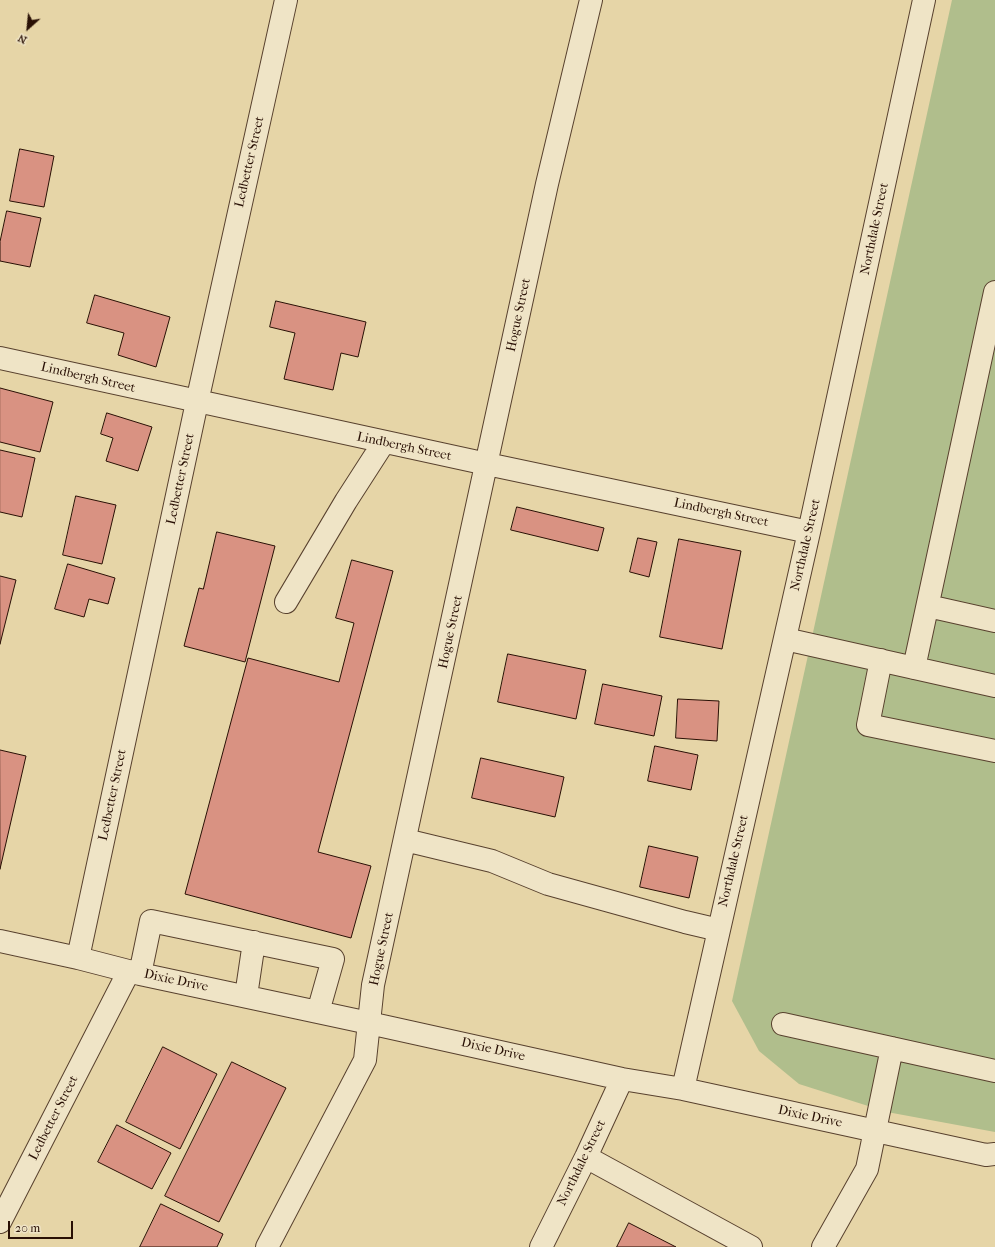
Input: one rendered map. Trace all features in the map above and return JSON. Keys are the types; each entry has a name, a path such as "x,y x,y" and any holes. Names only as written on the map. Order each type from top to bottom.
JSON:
{"street":[{"name":"Ledbetter Street","path":"78,958 197,402 286,0"},
{"name":"Hogue Street","path":"267,1247 365,1060 373,985 547,184 591,0"},
{"name":"Northdale Street","path":"683,1089 809,532 924,0"},
{"path":"914,668 995,292"},
{"name":"Lindbergh Street","path":"0,358 197,402 809,532"},
{"path":"286,602 346,501 384,442"},
{"path":"928,606 995,621"},
{"path":"785,639 995,686"},
{"path":"881,660 868,725 995,751"},
{"path":"405,840 492,861 548,884 719,930"},
{"name":"Ledbetter Street","path":"0,1222 134,972 151,921 254,942"},
{"name":"Dixie Drive","path":"0,941 134,972 622,1079 683,1089 992,1157"},
{"path":"246,996 254,942 333,958 318,1012"},
{"path":"783,1024 995,1071"},
{"path":"823,1247 867,1169 892,1048"},
{"name":"Northdale Street","path":"540,1247 586,1156 622,1079"},
{"path":"586,1156 751,1247"}],"green space":[{"path":"952,0 995,0 995,1132 887,1112 799,1084 759,1051 732,1001"}],"building":[{"path":"20,149 54,156 44,207 10,201"},
{"path":"7,211 41,218 30,267 0,261 0,242"},
{"path":"95,295 170,317 156,367 118,355 124,333 87,323"},
{"path":"276,301 366,322 358,357 341,353 333,390 284,379 295,333 270,327"},
{"path":"0,388 53,402 40,452 0,442"},
{"path":"107,413 152,427 138,471 106,461 113,438 101,434"},
{"path":"0,450 35,458 22,517 0,512"},
{"path":"76,496 116,505 102,564 63,555"},
{"path":"517,507 604,528 598,551 511,530"},
{"path":"217,532 275,546 245,662 184,646 199,588 203,589"},
{"path":"638,538 657,542 649,577 630,572"},
{"path":"679,539 741,551 722,649 660,637"},
{"path":"352,560 393,571 318,852 371,866 351,938 185,894 248,658 339,682 354,623 336,618"},
{"path":"68,564 115,578 108,604 89,599 84,617 55,609"},
{"path":"0,576 16,580 0,644"},
{"path":"508,654 586,670 576,719 498,702"},
{"path":"603,684 662,696 654,736 595,724"},
{"path":"678,699 719,701 717,741 676,738"},
{"path":"655,746 698,755 691,790 648,781"},
{"path":"0,750 26,756 0,869"},
{"path":"481,758 564,777 555,817 472,798"},
{"path":"649,846 698,857 689,898 640,887"},
{"path":"163,1047 217,1074 180,1149 126,1122"},
{"path":"232,1062 286,1088 219,1222 165,1196"},
{"path":"117,1125 171,1153 152,1189 98,1162"},
{"path":"161,1204 223,1234 217,1247 140,1247"},
{"path":"629,1223 676,1247 617,1247"}]}
